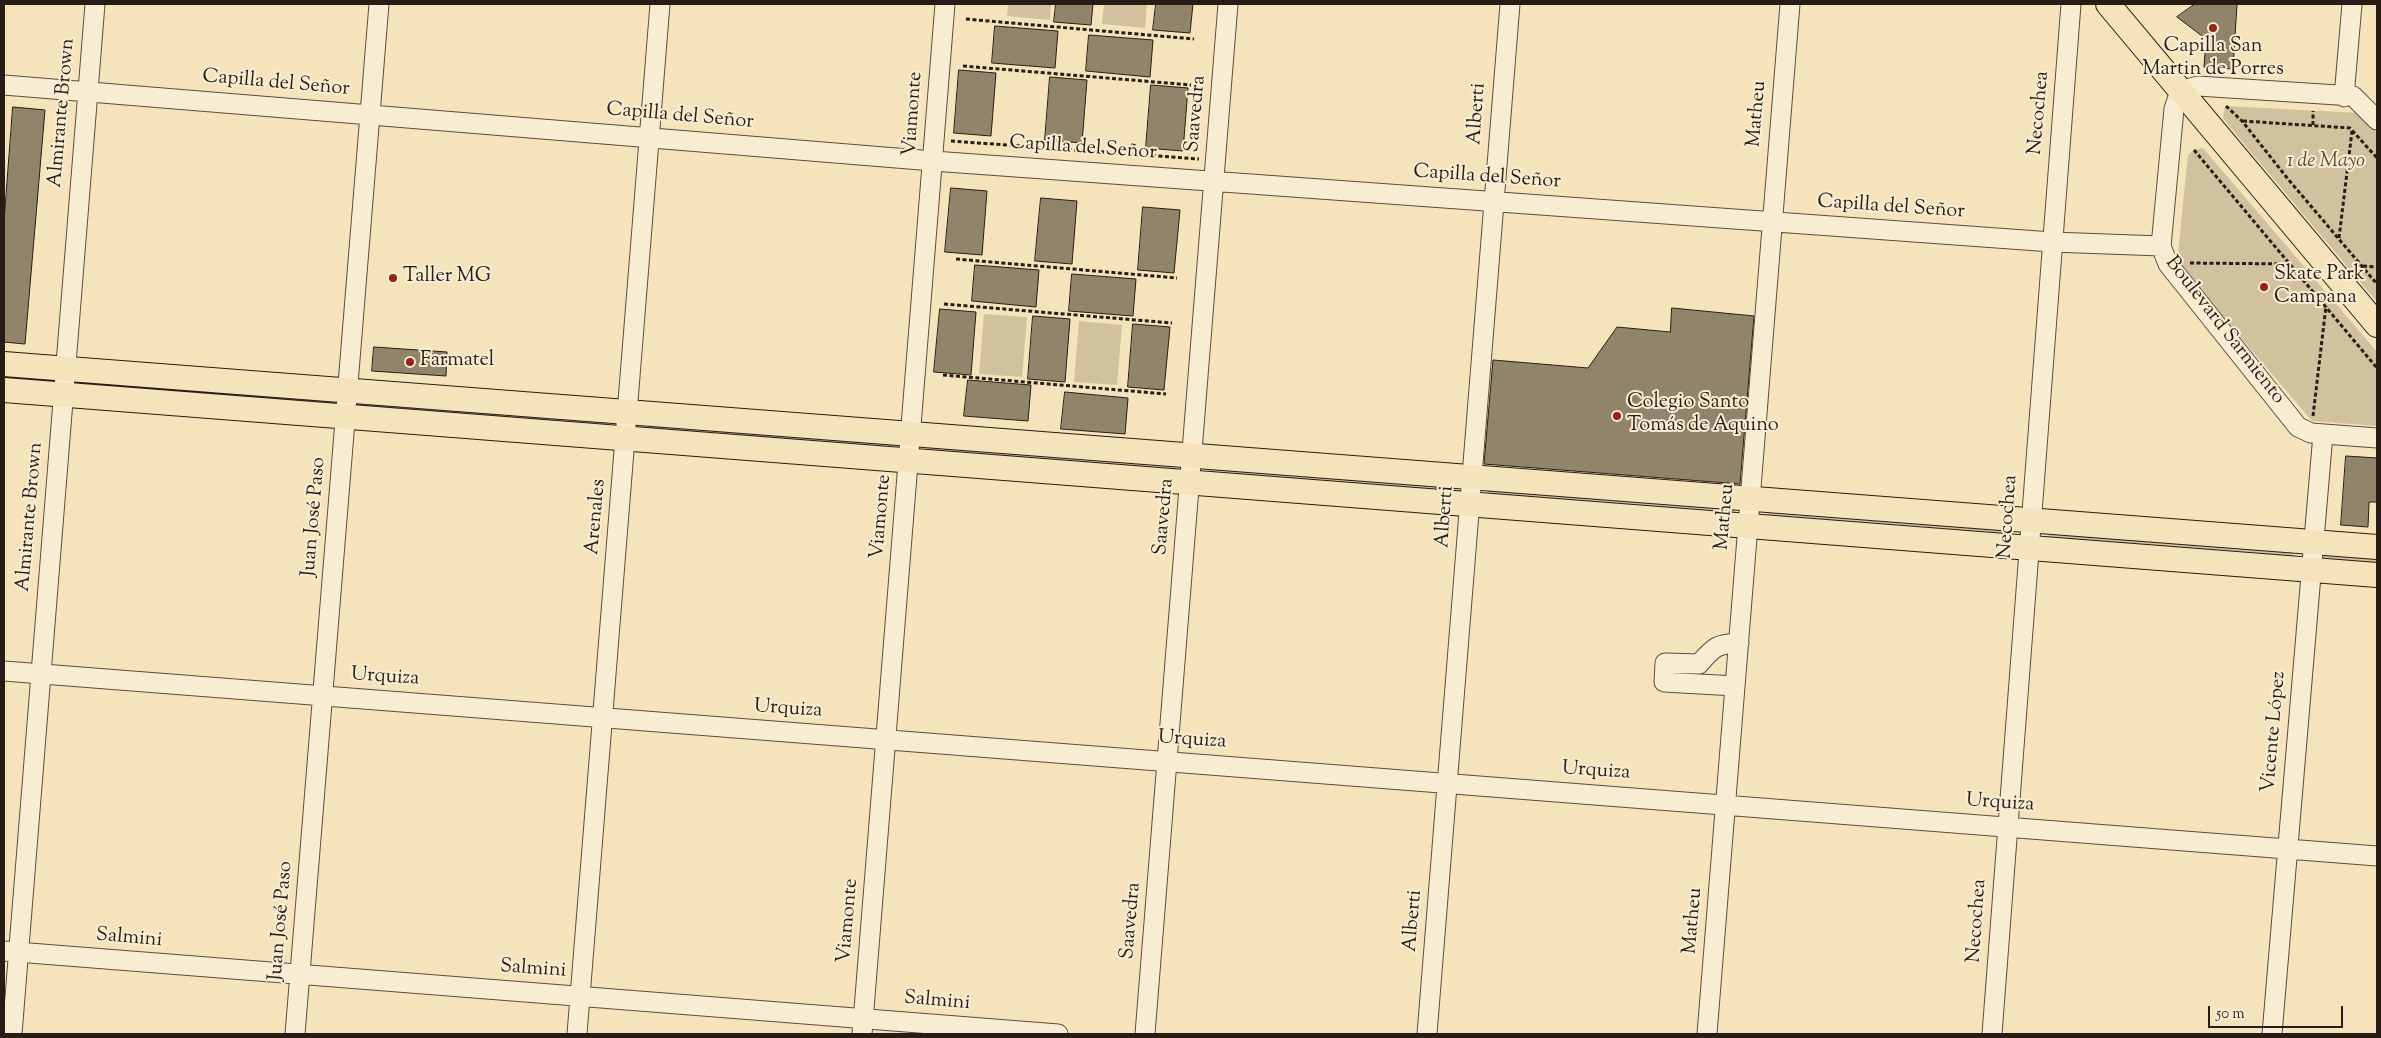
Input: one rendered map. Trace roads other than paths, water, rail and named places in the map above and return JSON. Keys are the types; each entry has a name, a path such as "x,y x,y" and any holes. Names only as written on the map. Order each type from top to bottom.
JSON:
{"main road":[{"path":"2108,4 2377,325"},
{"path":"4,364 2377,546"},
{"path":"4,390 2377,575"}],"street":[{"name":"Almirante Brown","path":"12,1034 11,952 41,674 95,4"},
{"name":"Juan José Paso","path":"295,1034 378,4"},
{"name":"Arenales","path":"577,1034 660,4"},
{"name":"Viamonte","path":"863,1027 945,4"},
{"name":"Saavedra","path":"1145,1034 1228,4"},
{"name":"Alberti","path":"1427,1034 1510,4"},
{"name":"Matheu","path":"1707,1034 1790,4"},
{"name":"Necochea","path":"1992,1034 2071,4"},
{"path":"2344,97 2352,4"},
{"name":"Capilla del Señor","path":"4,85 650,136 933,161 2052,242 2161,246"},
{"path":"2180,91 2198,86 2344,97 2353,96 2377,120"},
{"name":"Boulevard Sarmiento","path":"2180,91 2174,109 2161,246 2168,264 2298,427 2311,433 2318,428 2377,438"},
{"name":"Vicente López","path":"2272,1034 2314,542 2318,428"},
{"path":"1735,686 1664,682 1665,663 1699,664 1714,647 1721,644 1739,642"},
{"name":"Urquiza","path":"4,671 2377,856"},
{"name":"Salmini","path":"11,952 580,997 863,1027 1058,1034"}],"place":[{"name":"Capilla San Martin de Porres","path":"2213,28"},
{"name":"Taller MG","path":"393,278"},
{"name":"Skate Park Campana","path":"2264,287"},
{"name":"Farmatel","path":"410,362"},
{"name":"Colegio Santo Tomás de Aquino","path":"1617,416"}],"park label":[{"name":"1 de Mayo","path":"2326,163"}]}
